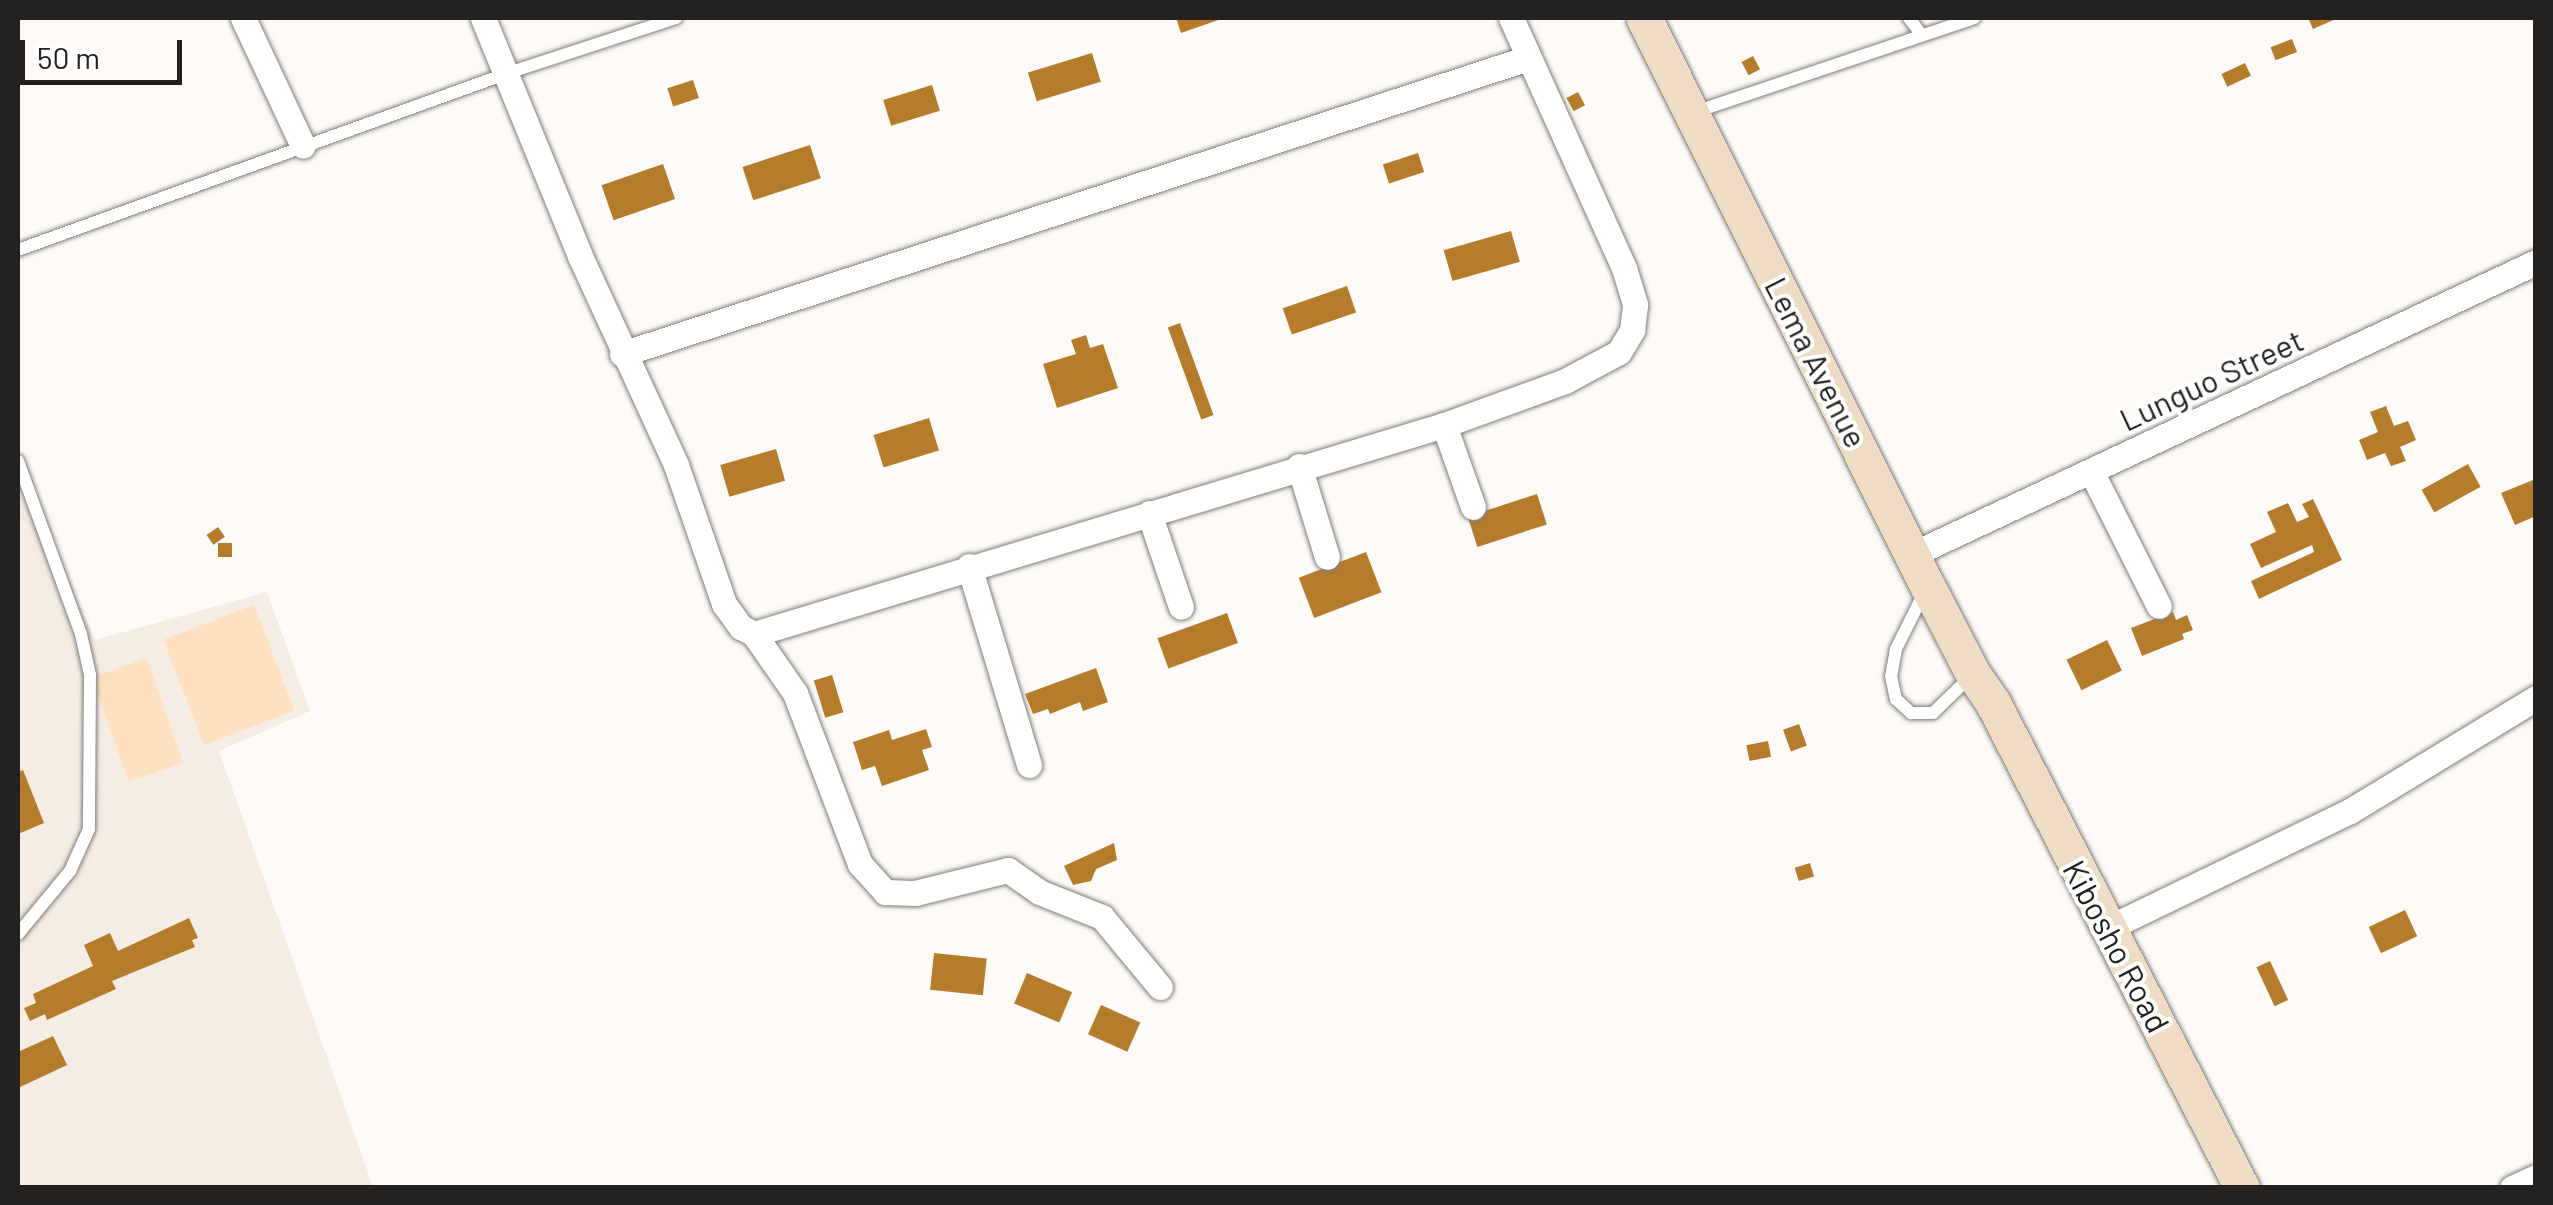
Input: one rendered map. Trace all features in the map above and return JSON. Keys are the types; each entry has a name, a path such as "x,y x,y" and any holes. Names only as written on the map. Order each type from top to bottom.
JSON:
{"main road":[{"name":"Lema Avenue","path":"1644,18 1928,587 1973,674 1994,703"},
{"name":"Kibosho Road","path":"1994,703 2106,929 2242,1188"}],"street":[{"path":"243,18 302,146"},
{"path":"483,18 622,354 676,465 724,604 740,627 754,634 795,693 860,864 885,892 915,892 1008,870 1039,892 1102,918 1160,987"},
{"path":"754,634 1444,425 1603,364 1619,352 1632,330 1634,304 1624,268 1511,18"},
{"path":"622,354 1528,58"},
{"name":"Lunguo Street","path":"1913,554 2536,262"},
{"path":"1444,425 1473,507"},
{"path":"1299,466 1327,558"},
{"path":"2092,470 2159,606"},
{"path":"1149,513 1182,607"},
{"path":"970,566 1029,765"},
{"path":"2106,929 2350,812 2536,698"},
{"path":"2512,1188 2536,1176"}],"lane":[{"path":"18,250 508,73 676,18"},
{"path":"1909,18 1922,34"},
{"path":"1692,112 1974,18"},
{"path":"18,461 21,480 85,648 90,675 89,829 70,871 18,934"},
{"path":"1928,587 1896,649 1890,676 1896,699 1911,713 1933,713 1973,674"}],"shaded area":[{"path":"18,463 95,640 267,592 310,711 219,751 373,1187 18,1187"},
{"path":"254,605 294,710 204,745 163,640"},
{"path":"147,658 183,763 128,782 92,677"}],"building":[{"path":"1176,18 1224,18 1181,33"},
{"path":"2308,18 2338,18 2313,29"},
{"path":"2292,39 2297,52 2276,60 2271,47"},
{"path":"1092,53 1101,82 1037,101 1028,73"},
{"path":"1753,56 1760,69 1749,75 1742,62"},
{"path":"2245,63 2251,76 2227,87 2221,74"},
{"path":"693,80 699,98 673,106 667,88"},
{"path":"932,85 940,111 891,126 883,100"},
{"path":"1578,92 1585,105 1574,111 1567,98"},
{"path":"810,145 821,178 753,200 742,167"},
{"path":"1418,153 1424,172 1389,183 1383,164"},
{"path":"663,164 675,199 614,220 602,185"},
{"path":"1511,231 1520,262 1453,281 1444,250"},
{"path":"1347,286 1356,312 1292,335 1283,308"},
{"path":"1180,323 1214,415 1201,420 1168,327"},
{"path":"1086,335 1090,348 1103,344 1118,388 1057,408 1043,364 1076,354 1071,340"},
{"path":"2386,406 2394,426 2408,421 2416,440 2400,447 2406,461 2391,466 2385,453 2367,460 2359,440 2378,432 2370,412"},
{"path":"929,418 939,451 883,467 874,435"},
{"path":"776,449 785,481 729,497 720,465"},
{"path":"2468,464 2481,487 2434,512 2422,490"},
{"path":"2533,480 2536,516 2515,525 2501,493"},
{"path":"1537,494 1547,524 1477,547 1468,517"},
{"path":"2313,499 2342,560 2259,599 2251,581 2314,552 2312,545 2261,568 2250,544 2276,532 2267,512 2288,503 2297,522 2309,517 2302,504"},
{"path":"218,527 225,537 213,545 207,535"},
{"path":"218,543 232,543 232,557 218,557"},
{"path":"1366,552 1381,592 1314,618 1299,578"},
{"path":"2173,612 2176,620 2187,615 2193,630 2182,634 2184,639 2142,656 2131,628"},
{"path":"1227,613 1238,643 1168,668 1157,638"},
{"path":"2107,640 2122,671 2081,690 2067,660"},
{"path":"1096,668 1108,702 1083,711 1080,702 1050,714 1048,709 1033,714 1025,694"},
{"path":"832,675 843,712 825,718 814,681"},
{"path":"1799,724 1807,746 1791,751 1783,730"},
{"path":"926,729 932,747 922,750 929,770 882,786 875,766 862,770 853,742 889,730 892,740"},
{"path":"1768,741 1771,757 1749,761 1746,745"},
{"path":"23,770 44,823 18,834 18,772"},
{"path":"1114,843 1117,860 1096,869 1091,881 1073,885 1064,866"},
{"path":"1810,863 1814,876 1799,881 1795,868"},
{"path":"2405,910 2417,936 2381,953 2369,927"},
{"path":"189,918 198,938 192,940 195,947 112,981 116,989 47,1020 45,1014 30,1021 24,1008 36,1003 33,994 93,966 84,945 110,933 118,951"},
{"path":"934,953 987,959 983,995 930,990"},
{"path":"2270,961 2288,1000 2275,1006 2256,967"},
{"path":"1027,973 1072,992 1059,1023 1014,1003"},
{"path":"1101,1005 1140,1022 1127,1052 1088,1034"},
{"path":"53,1036 67,1065 18,1088 18,1052"}]}
